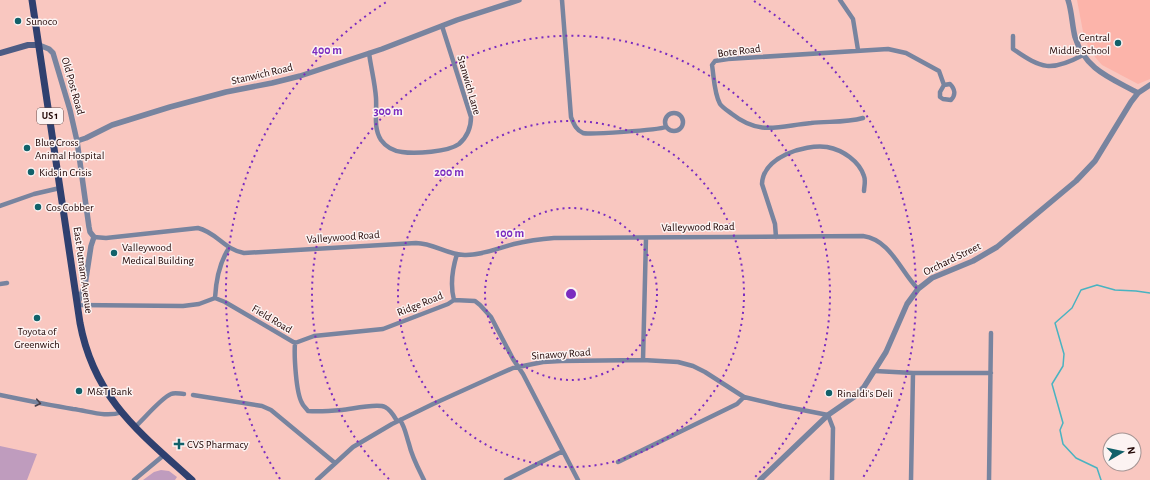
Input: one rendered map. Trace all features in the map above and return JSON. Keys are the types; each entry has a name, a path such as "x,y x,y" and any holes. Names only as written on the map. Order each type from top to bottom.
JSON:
{"main road":[{"name":"East Putnam Avenue","path":"32,0 83,337 92,364 105,391 135,427 192,480"},
{"path":"0,53 28,45 39,45"}],"street":[{"name":"Stanwich Road","path":"77,141 112,125 170,107 226,92 278,82 368,53 518,0"},
{"path":"562,0 571,117 574,127 584,134 655,130 666,127"},
{"path":"840,0 853,19 858,50"},
{"path":"1068,0 1075,35 1083,55 1103,75 1138,93"},
{"name":"Stanwich Lane","path":"368,53 376,98 377,128 381,140 395,150 408,152 437,151 456,146 460,143 469,129 471,117 442,26"},
{"path":"1013,36 1013,49 1039,65 1050,67 1057,66 1065,64 1083,55"},
{"name":"Old Post Road","path":"39,45 51,50 55,57 77,141 89,227 90,232 94,237"},
{"name":"Bote Road","path":"863,118 853,121 809,123 775,128 763,128 751,125 734,116 721,105 716,92 712,65 716,61 888,49 906,53 939,71 944,85"},
{"name":"Orchard Street","path":"760,480 828,415 859,393 875,371 889,345 907,304 918,288 932,278 973,261 997,247 1076,181 1095,161 1121,116 1138,93 1150,85"},
{"path":"776,237 775,224 762,184 762,178 768,167 785,155 815,148 838,150 850,157 860,166 865,178 864,191"},
{"path":"0,206 34,194 60,188"},
{"name":"Valleywood Road","path":"94,237 106,238 198,228 212,233 229,248 239,252 251,253 416,242 429,244 457,254 466,255 480,254 538,239 851,235 870,237 884,245 918,288"},
{"path":"94,237 91,246 85,285 78,305 190,306 215,298 215,287 221,263 229,248"},
{"path":"643,360 646,238"},
{"path":"454,300 451,292 452,277 457,254"},
{"path":"0,284 7,283"},
{"name":"Field Road","path":"215,298 225,302 295,343 294,356 298,389 301,402 308,411 316,412 340,410 379,405 386,407 399,420"},
{"name":"Ridge Road","path":"295,343 314,336 383,329 448,304 454,300 475,301 484,308 491,317 578,480"},
{"path":"990,480 991,332"},
{"name":"Sinawoy Road","path":"317,480 358,443 399,420 497,375 519,367 543,362 668,361 693,366 744,397 828,415"},
{"path":"875,371 913,373 991,373"},
{"path":"911,480 913,373"},
{"path":"135,427 163,399 173,393 184,394"},
{"path":"0,395 98,414 114,415 122,412"},
{"path":"193,395 262,406 271,410 335,463"},
{"path":"618,462 737,404 744,397"},
{"path":"828,415 833,428 832,480"},
{"path":"399,420 404,426 415,462 424,480"},
{"path":"506,480 563,451"},
{"path":"134,480 164,455"}],"shaded area":[{"name":"Central Middle School","path":"1077,0 1150,0 1150,79 1138,84 1102,65 1089,48 1084,37"},
{"path":"0,446 37,454 27,480 0,480"},
{"path":"161,470 169,471 177,477 175,480 143,480 154,472"}],"waterway":[{"path":"1101,480 1097,468 1076,458 1063,444 1060,430 1063,423 1052,384 1063,366 1064,354 1055,323 1072,308 1081,290 1097,285 1115,290 1150,293"}],"place":[{"name":"Sunoco","path":"18,21"},
{"name":"Central Middle School","path":"1118,43"},
{"name":"Blue Cross Animal Hospital","path":"27,148"},
{"name":"Kids in Crisis","path":"31,172"},
{"name":"Cos Cobber","path":"38,207"},
{"name":"Valleywood Medical Building","path":"114,253"},
{"name":"Toyota of Greenwich","path":"37,318"},
{"name":"M&T Bank","path":"79,391"},
{"name":"Rinaldi's Deli","path":"829,393"},
{"name":"CVS Pharmacy","path":"179,444"}]}
